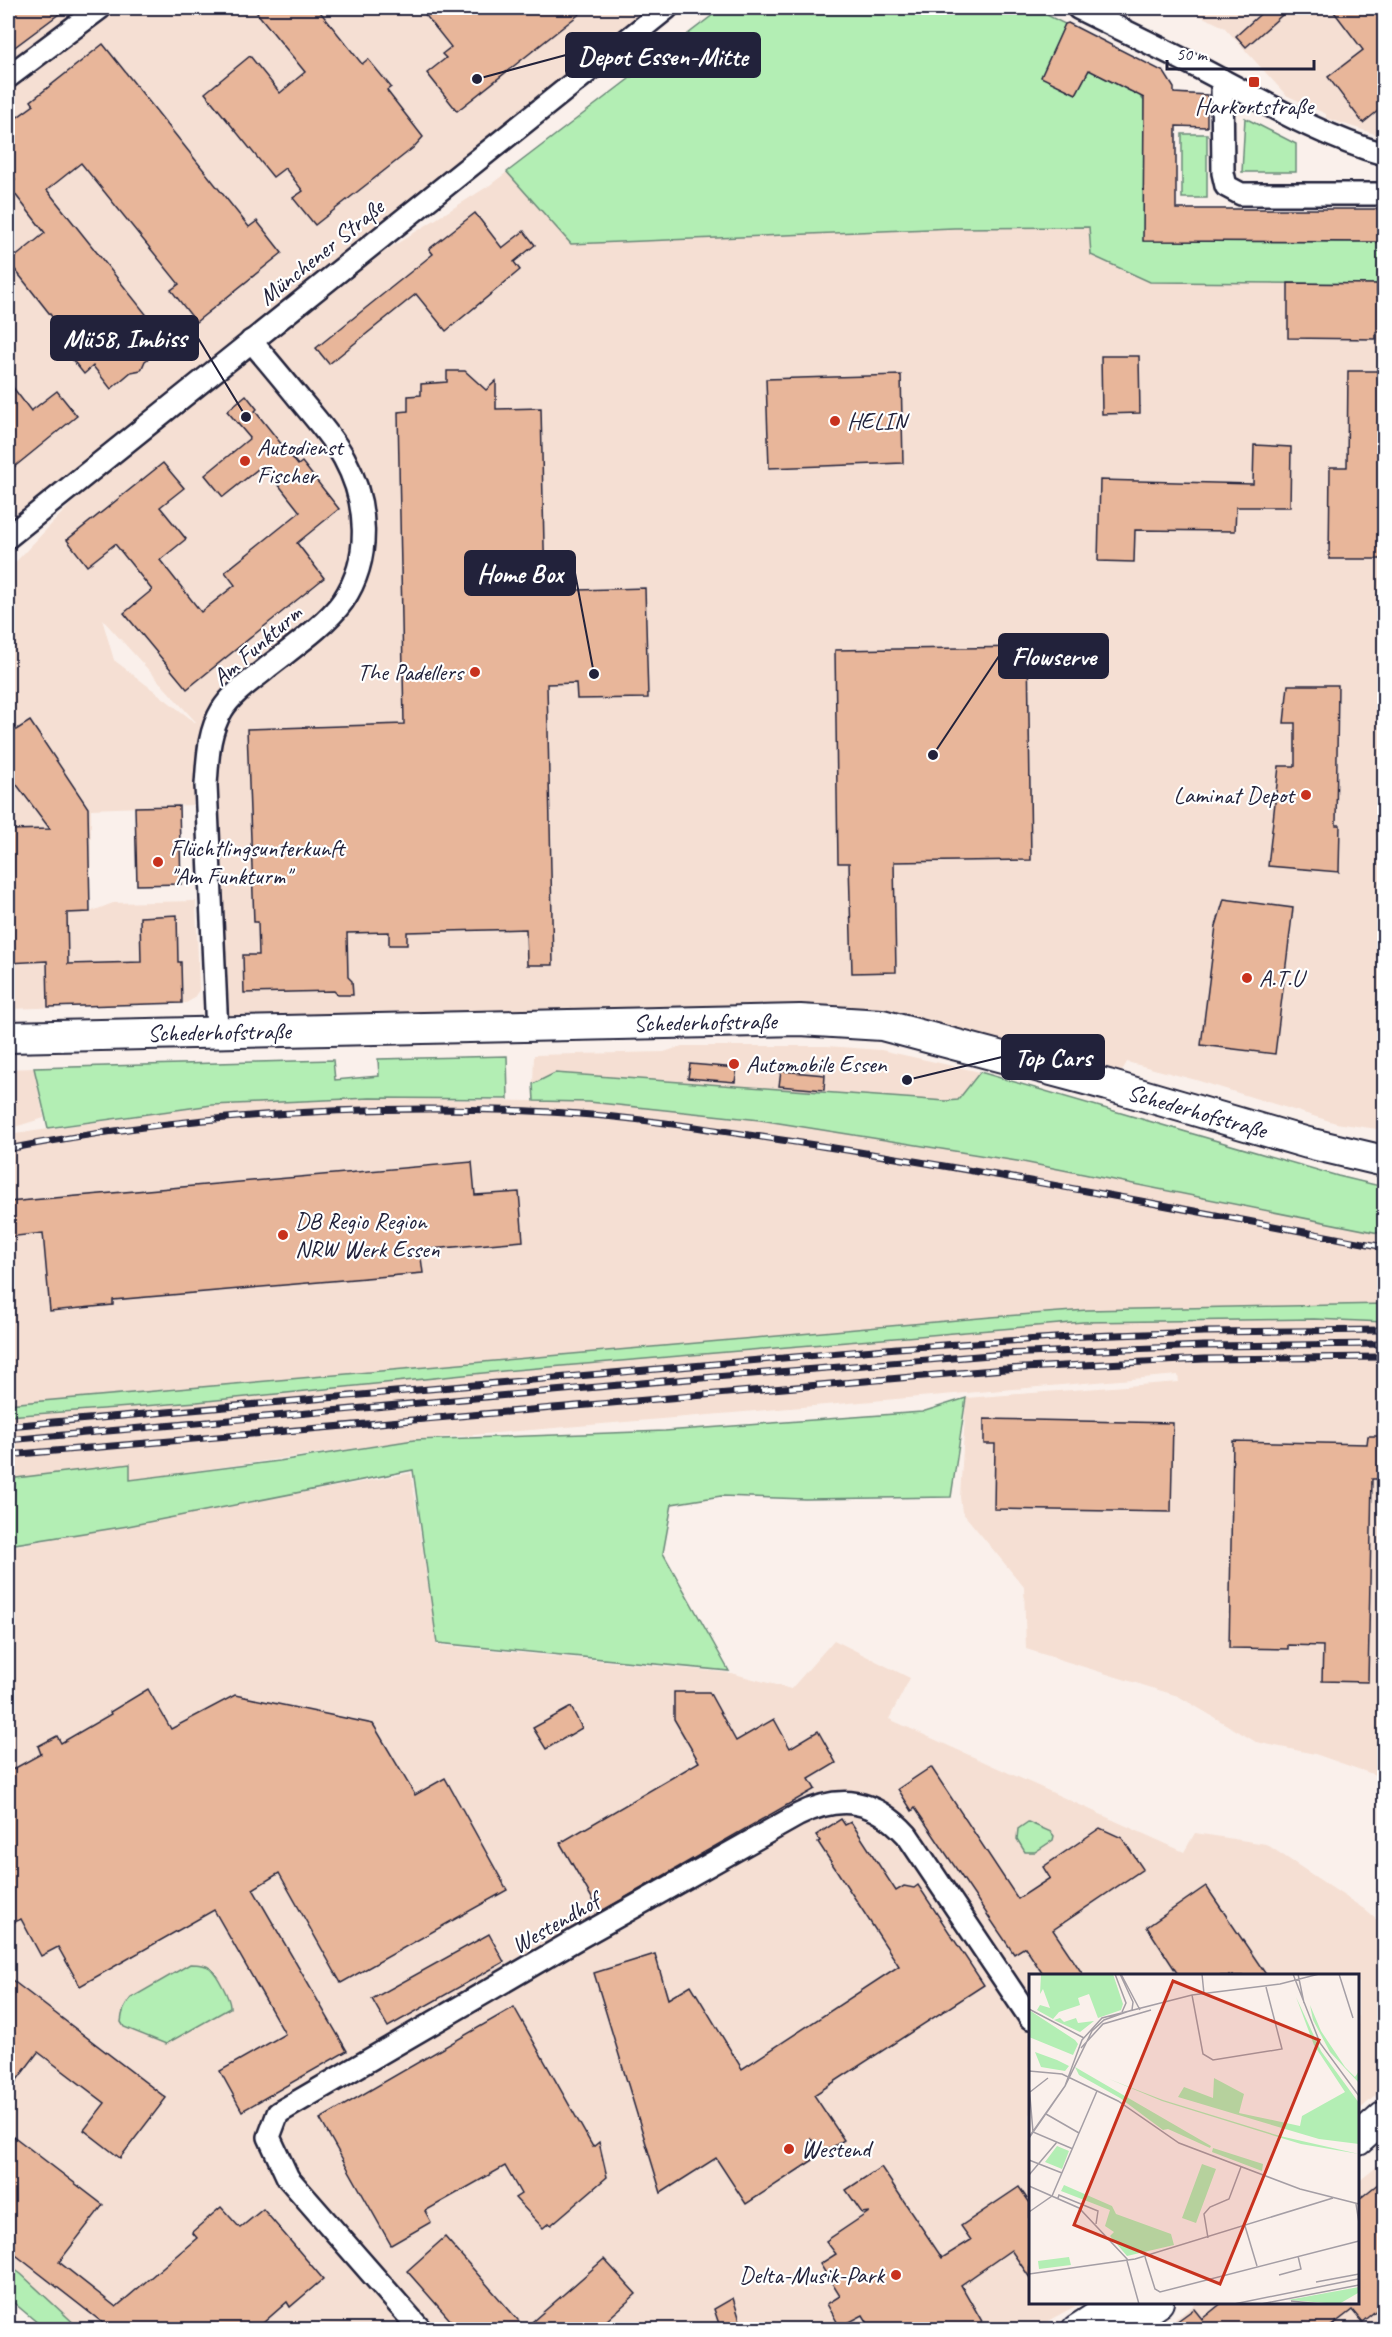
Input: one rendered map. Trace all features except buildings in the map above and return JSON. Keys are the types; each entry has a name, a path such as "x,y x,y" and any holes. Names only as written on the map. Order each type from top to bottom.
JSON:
{"street":[{"path":"8,77 100,8"},
{"name":"Münchener Straße","path":"8,537 667,8"},
{"path":"1078,8 1222,80 1241,92 1361,148 1384,154"},
{"path":"1222,80 1222,173 1226,186 1241,194 1384,194"},
{"name":"Am Funkturm","path":"217,1032 206,784 208,747 213,729 222,709 234,695 314,630 342,603 354,583 360,563 364,526 359,491 344,457 325,430 251,341"},
{"name":"Schederhofstraße","path":"8,1037 800,1020 882,1025 1108,1085 1308,1143 1384,1161"},
{"name":"Westendhof","path":"421,2330 288,2178 269,2137 278,2113 575,1940 798,1815 830,1803 847,1802 868,1806 892,1819 907,1835 1029,2017"},
{"path":"1359,2139 1384,2117"},
{"path":"1359,2158 1384,2137"},
{"path":"1094,2328 1118,2304"},
{"path":"1094,2328 1153,2304"}],"shaded area":[{"path":"8,8 648,8 8,521"},
{"path":"722,8 1033,8 1065,24 1047,65 955,228 1090,227 1167,282 1382,284 1384,286 1384,1130 1336,1123 1196,1080 1127,1062 1117,1080 884,1016 222,1023 211,758 200,728 193,805 91,809 90,912 113,903 196,901 199,990 193,999 186,1003 8,1009 8,570 120,452 317,294 490,185","holes":["102,619 196,722 114,660"]},
{"path":"1184,8 1384,8 1384,137 1326,118 1326,114 1286,95 1224,27"},
{"path":"682,1046 827,1046 881,1050 980,1072 958,1100 946,1101 555,1073 533,1084 534,1055 664,1052"},
{"path":"34,1068 44,1118 8,1129 8,1069"},
{"path":"370,1098 589,1102 760,1120 1023,1162 1384,1234 1384,1778 1315,1754 1256,1742 1178,1696 1026,1649 1024,1587 962,1512 960,1497 966,1398 1179,1382 1178,1375 414,1440 130,1480 8,1502 8,1135 212,1105"},
{"path":"411,1473 437,1645 731,1673 791,1689 834,1640 910,1678 889,1719 1184,1852 1195,1833 1266,1844 1364,1909 1384,1926 1384,2088 1359,2110 1359,1974 1029,1974 1029,2304 1079,2304 1033,2329 80,2329 21,2274 8,2265 8,1547"},
{"path":"1384,2161 1384,2329 1160,2330 1196,2304 1359,2304 1359,2181"}],"green space":[{"path":"722,8 1033,8 1065,24 1042,77 1076,94 1089,70 1130,91 1132,89 1144,101 1144,241 1384,242 1384,286 1382,284 1150,282 1091,255 1089,227 954,228 571,244 507,172"},
{"path":"1245,118 1296,144 1296,172 1242,172"},
{"path":"1182,134 1207,134 1207,198 1182,198"},
{"path":"507,1056 508,1099 370,1098 212,1105 48,1128 34,1068 333,1060 335,1080 379,1076 378,1059"},
{"path":"980,1072 1338,1176 1384,1187 1384,1234 1023,1162 760,1120 589,1102 534,1101 533,1084 555,1073 946,1101 958,1100"},
{"path":"1384,1304 1384,1322 1314,1319 1083,1322 503,1371 197,1402 8,1416 8,1404 991,1317 1087,1310"},
{"path":"966,1398 951,1497 805,1499 721,1496 672,1504 663,1553 729,1671 437,1643 413,1470 128,1526 8,1545 8,1479 130,1464 130,1480 279,1461 414,1440 665,1431 922,1412"},
{"path":"1028,1822 1051,1832 1054,1836 1053,1840 1035,1852 1025,1852 1017,1839 1018,1829"},
{"path":"190,1964 206,1966 213,1971 226,1993 230,2008 166,2044 124,2027 121,2022 122,2015 131,1998"},
{"path":"8,2265 21,2274 80,2329 45,2329 8,2298"}],"railway":[{"path":"8,1149 142,1127 278,1114 414,1109 586,1114 692,1127 903,1159 1384,1247"},
{"path":"8,1426 897,1348 1086,1336 1384,1330"},
{"path":"8,1440 664,1381 1003,1354 1204,1346 1384,1344"},
{"path":"8,1455 1005,1369 1204,1359 1384,1357"}],"place":[{"name":"Depot Essen-Mitte","path":"477,79"},
{"name":"Harkortstraße","path":"1254,82"},
{"name":"Mü58, Imbiss","path":"246,417"},
{"name":"HELIN","path":"835,421"},
{"name":"Autodienst Fischer","path":"245,461"},
{"name":"The Padellers","path":"475,672"},
{"name":"Home Box","path":"594,674"},
{"name":"Flowserve","path":"933,755"},
{"name":"Laminat Depot","path":"1306,795"},
{"name":"Flüchtlingsunterkunft \"Am Funkturm\"","path":"158,862"},
{"name":"A.T.U","path":"1247,978"},
{"name":"Automobile Essen","path":"734,1064"},
{"name":"Top Cars","path":"907,1080"},
{"name":"DB Regio Region NRW Werk Essen","path":"283,1235"},
{"name":"Westend","path":"789,2149"},
{"name":"Delta-Musik-Park","path":"896,2275"}]}
